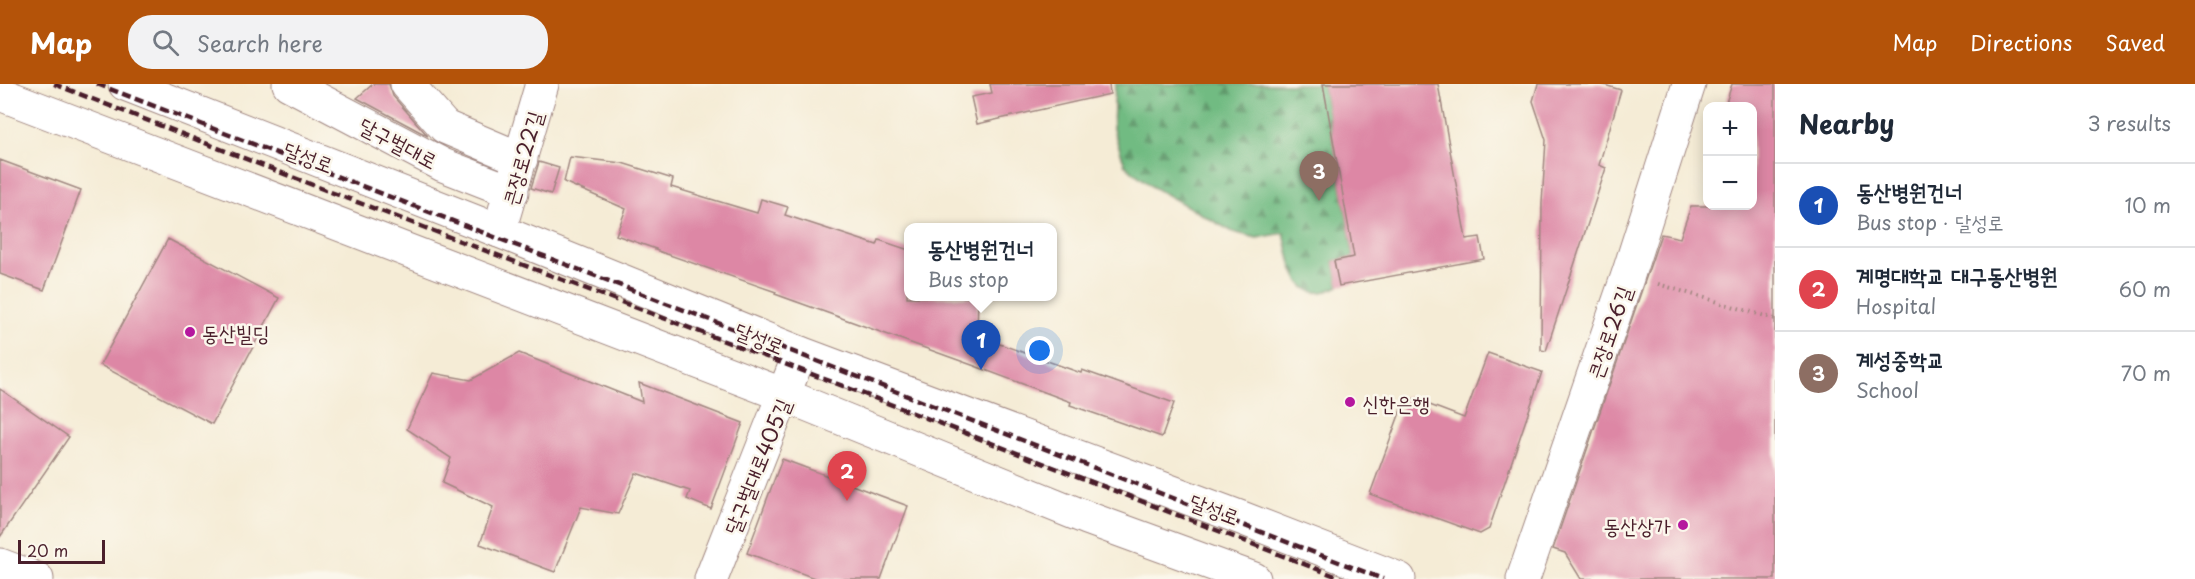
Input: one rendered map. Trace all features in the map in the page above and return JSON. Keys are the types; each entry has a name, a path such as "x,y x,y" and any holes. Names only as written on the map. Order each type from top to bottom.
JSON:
{"main road":[{"name":"달성로","path":"125,84 801,353 1239,516 1399,579"},
{"name":"달구벌대로","path":"289,84 443,165 512,192"},
{"name":"달구벌대로","path":"407,84 445,127 521,159"},
{"name":"큰장로22길","path":"499,231 542,84"},
{"name":"큰장로26길","path":"1523,579 1628,275 1689,84"},
{"path":"0,94 784,395 1087,518 1210,571 1254,579"},
{"name":"달구벌대로405길","path":"711,579 801,353"},
{"path":"0,565 36,579"}],"path":[{"path":"1628,275 1775,319"}],"green space":[{"path":"1115,84 1323,84 1354,257 1334,261 1339,286 1324,292 1313,292 1304,287 1293,269 1284,233 1257,238 1233,232 1151,186 1125,165 1113,129"}],"building":[{"path":"373,84 389,84 393,96 428,136 357,98"},
{"path":"990,84 1109,84 1110,94 977,124 971,97 992,93"},
{"path":"1323,84 1438,84 1466,239 1480,237 1484,259 1339,286 1334,261 1354,257"},
{"path":"1538,84 1601,84 1621,90 1599,165 1606,168 1546,351 1541,350 1542,203 1546,140 1533,101"},
{"path":"1732,84 1775,84 1775,579 1581,579 1565,553 1553,549 1661,234 1680,238 1691,206 1703,206 1703,210 1757,210 1757,102 1726,102"},
{"path":"570,157 622,163 673,179 671,187 757,213 761,199 788,207 785,215 877,245 879,240 904,248 904,301 978,301 977,336 1174,403 1162,437 1070,405 1071,402 775,294 776,292 616,235 626,209 564,182"},
{"path":"0,160 81,190 44,290 0,274"},
{"path":"539,162 559,168 551,194 531,188"},
{"name":"동산빌딩","path":"168,239 279,298 212,424 100,365"},
{"path":"519,353 642,402 639,383 743,423 711,509 687,499 690,491 636,473 618,514 581,507 555,572 480,544 493,507 442,483 451,458 407,429 433,373 471,380"},
{"path":"1488,353 1542,372 1489,529 1480,534 1370,494 1406,396 1464,418"},
{"path":"0,389 69,437 0,537"},
{"path":"782,459 908,506 881,579 817,579 747,553"}],"railway":[{"path":"54,84 1343,579"},
{"path":"97,84 1383,579"}],"place":[{"name":"계성중학교","path":"1319,201"},
{"name":"동산빌딩","path":"190,332"},
{"name":"동산병원건너","path":"981,370"},
{"name":"신한은행","path":"1350,402"},
{"name":"계명대학교 대구동산병원","path":"847,501"},
{"name":"동산상가","path":"1683,525"}]}
